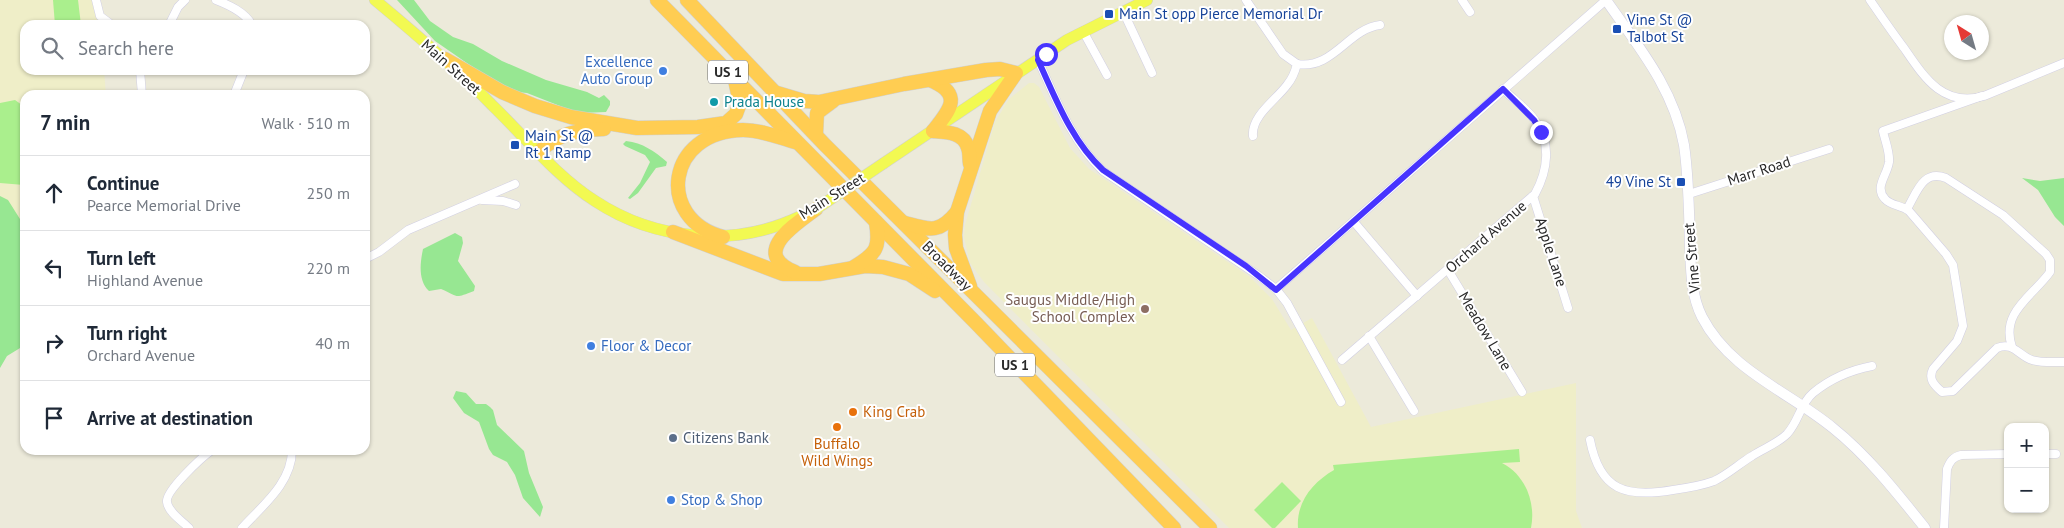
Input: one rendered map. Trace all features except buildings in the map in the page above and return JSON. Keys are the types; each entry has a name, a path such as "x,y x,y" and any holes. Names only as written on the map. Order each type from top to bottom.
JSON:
{"highway":[{"name":"Broadway","path":"657,0 963,310 1174,528"},
{"name":"Broadway","path":"687,0 903,222 1210,528"},
{"path":"445,59 502,92 535,106 571,117 637,128"},
{"path":"776,93 804,101 835,99 986,70 1016,73 990,111 957,212 956,248 972,291"},
{"path":"539,152 552,141 569,133 637,128 698,127 726,123 736,114 740,103 735,80"},
{"path":"930,80 945,88 951,102 948,112 933,131"},
{"path":"816,134 816,114 835,99"},
{"path":"722,237 711,233 699,225 688,213 682,201 678,179 682,164 689,152 707,139 735,131 763,132 799,144"},
{"path":"933,131 955,133 963,139 968,146 970,168"},
{"path":"800,274 782,265 777,258 776,245 783,234 816,209"},
{"path":"903,222 934,229 948,223 957,212"},
{"path":"852,268 869,258 876,249 879,241 876,222"},
{"path":"673,232 779,273 819,274 852,268 876,267 901,271 915,277 963,310"}],"main road":[{"name":"Main Street","path":"375,0 445,59 569,181 594,201 640,224 673,232 722,237 739,236 773,228 816,209 1016,73 1083,31 1146,0"}],"street":[{"path":"96,0 100,16 105,20"},
{"path":"171,20 178,7 185,0"},
{"path":"216,0 238,11 248,20"},
{"path":"1246,0 1283,54 1297,64 1308,65 1323,61 1338,52 1364,29 1380,25"},
{"path":"1462,0 1470,12"},
{"path":"1276,290 1606,0"},
{"name":"Vine Street","path":"1606,0 1656,72 1675,108 1684,146 1691,276 1695,299 1703,319 1724,348 1740,364 1835,429 1881,476 1925,528"},
{"path":"1870,0 1912,60 1933,85 1956,98 1966,99 1982,96"},
{"path":"1123,11 1152,74"},
{"path":"1083,31 1108,75"},
{"path":"1038,60 1077,140 1096,164 1276,290 1287,303 1342,402"},
{"path":"2064,63 1982,96 1883,131 1889,162 1880,187 1880,192 1889,202 1907,209 1946,254 1953,265 1963,326 1957,341 1932,369 1930,374 1931,380 1942,392 1953,391 1997,348 2006,345 2030,360 2064,362"},
{"path":"1253,136 1257,121 1288,84 1297,64"},
{"path":"140,75 142,90"},
{"path":"236,90 242,75"},
{"name":"Orchard Avenue","path":"1342,360 1533,196 1540,185 1547,163 1544,140 1534,120 1503,89"},
{"name":"Marr Road","path":"1688,194 1829,149"},
{"path":"1907,209 1927,177 1936,174 1946,178 2003,215 2046,254 2050,260 2050,272 2015,311 2008,334 2012,347"},
{"path":"370,256 408,230 514,184"},
{"name":"Apple Lane","path":"1533,196 1568,308"},
{"path":"480,200 503,201 516,205"},
{"path":"1354,222 1417,296"},
{"name":"Meadow Lane","path":"1448,270 1522,392"},
{"path":"1369,336 1414,411"},
{"path":"1590,440 1595,460 1602,471 1610,482 1627,492 1642,494 1699,486 1716,480 1780,440 1798,419 1802,405 1813,393 1853,370 1872,366"},
{"path":"1944,528 1949,462 1954,457 1961,455 2004,454"},
{"path":"2049,454 2056,454"},
{"path":"190,528 170,510 166,502 168,496 198,461 206,455"},
{"path":"242,528 282,483 289,468 291,455"}],"shaded area":[{"path":"0,0 98,0 100,20 20,20 20,75 104,75 106,90 20,90 20,290 0,292"},
{"name":"Saugus Middle/High School Complex","path":"1029,83 1034,83 1039,87 1070,148 1089,169 1250,277 1272,299 1291,330 1312,318 1371,427 1576,383 1576,511 1582,528 1229,528 984,282 970,263 964,237 965,225 995,122 1009,99"}],"green space":[{"path":"53,0 78,0 80,20 55,20"},
{"path":"397,0 414,0 430,21 453,37 473,44 502,61 546,80 587,92 599,98 604,95 610,101 610,105 606,112 581,113 527,93 517,92 487,77 435,41"},
{"path":"15,100 20,104 20,185 0,183 0,103"},
{"path":"626,141 648,148 667,162 666,166 656,168 638,193 630,199 628,198 640,183 650,162 645,155 625,146 623,144"},
{"path":"2022,178 2040,181 2064,178 2064,226 2055,217 2038,190"},
{"path":"0,196 8,200 20,219 20,348 7,356 0,368"},
{"path":"455,233 462,237 463,243 458,261 475,286 474,291 457,296 441,289 429,291 421,277 423,249"},
{"path":"456,391 466,393 476,404 486,404 490,407 493,410 497,425 524,451 529,473 543,507 540,517 523,498 515,475 507,462 493,455 489,449 479,422 464,413 453,398"},
{"path":"1519,449 1520,462 1502,463 1517,475 1527,491 1532,509 1531,528 1298,528 1298,519 1303,501 1319,480 1334,470 1333,465"},
{"path":"1282,482 1301,501 1275,528 1272,528 1254,510"}],"place":[{"name":"Main St opp Pierce Memorial Dr","path":"1109,14"},
{"name":"Vine St @ Talbot St","path":"1617,29"},
{"name":"Excellence Auto Group","path":"663,71"},
{"name":"Prada House","path":"714,102"},
{"name":"Main St @ Rt 1 Ramp","path":"515,145"},
{"name":"49 Vine St","path":"1681,182"},
{"name":"Saugus Middle/High School Complex","path":"1145,309"},
{"name":"Floor & Decor","path":"591,346"},
{"name":"King Crab","path":"853,412"},
{"name":"Buffalo Wild Wings","path":"837,427"},
{"name":"Citizens Bank","path":"673,438"},
{"name":"Stop & Shop","path":"671,500"}],"route":[{"path":"1046,54 1038,60 1068,125 1089,157 1103,170 1246,266 1276,290 1503,89 1534,120 1541,132"}]}
